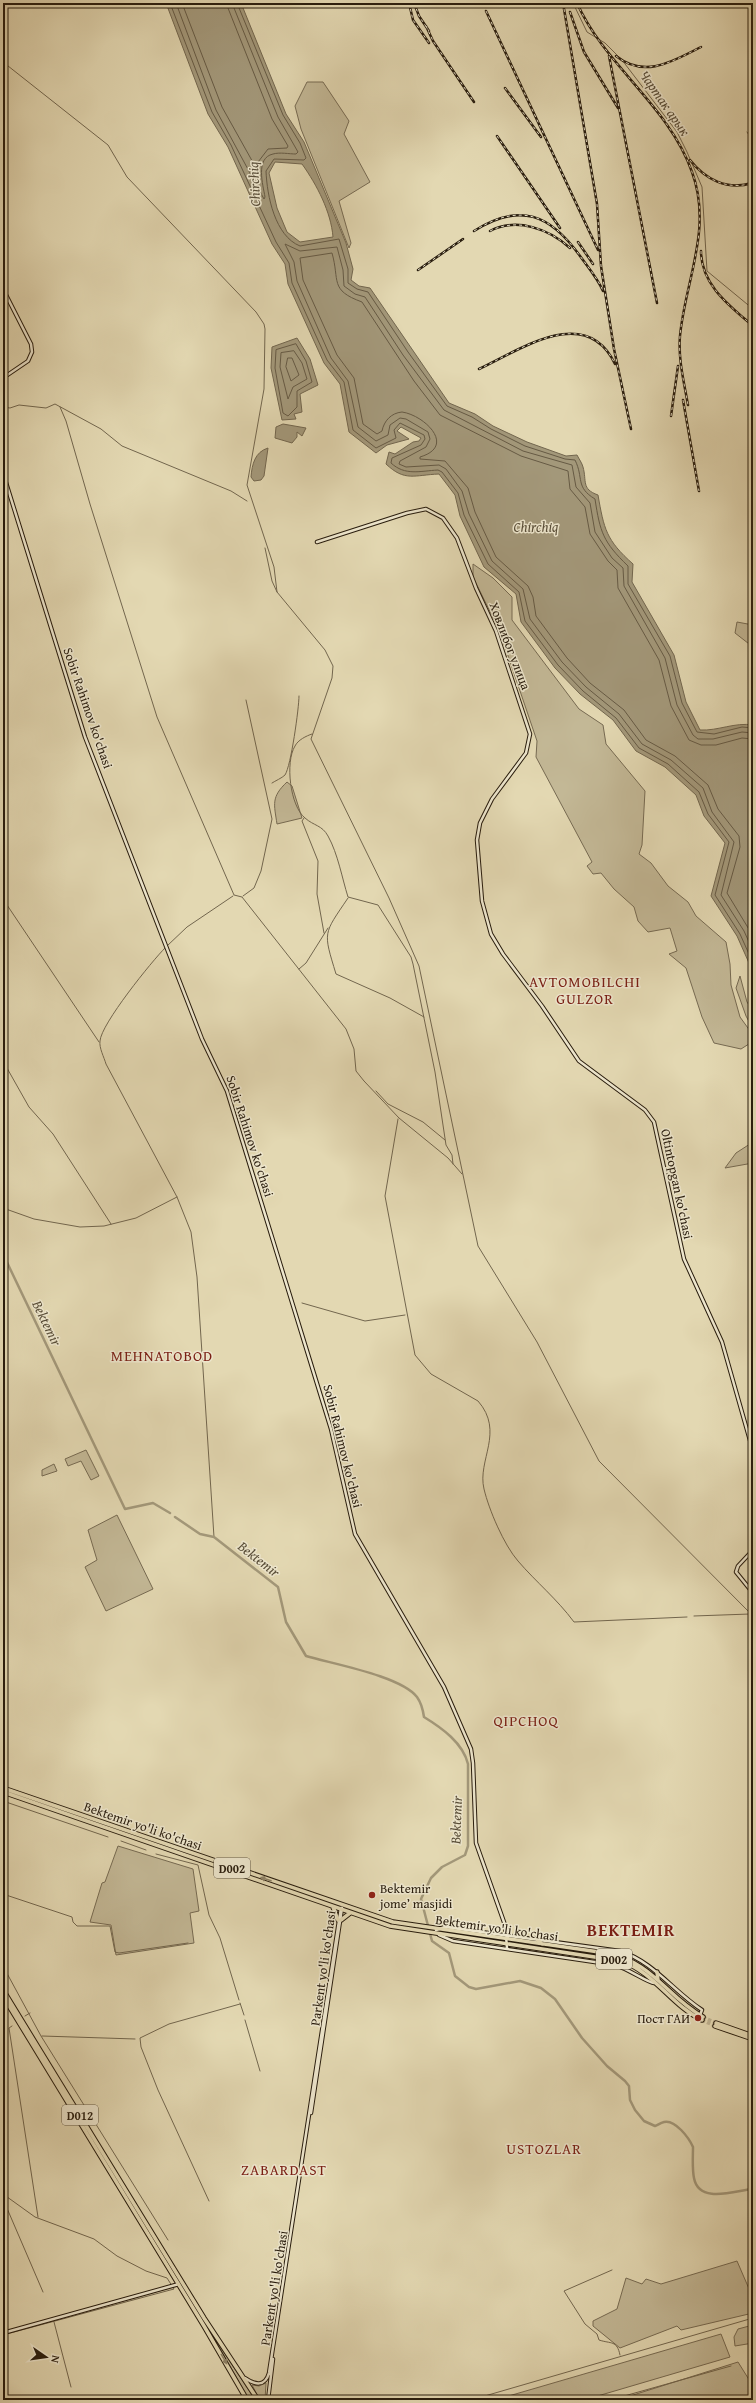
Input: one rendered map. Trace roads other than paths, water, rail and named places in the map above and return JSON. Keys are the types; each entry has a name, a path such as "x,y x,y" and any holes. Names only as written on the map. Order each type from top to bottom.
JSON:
{"highway":[{"name":"Bektemir yo'li ko'chasi","path":"3,1788 121,1832 390,1926 434,1931 507,1944 542,1944 624,1958 642,1966 657,1982"},
{"name":"Bektemir yo'li ko'chasi","path":"3,1792 341,1908 425,1931"},
{"path":"332,1907 337,1912 339,1920 346,1914 351,1913"},
{"name":"Bektemir yo'li ko'chasi","path":"434,1931 439,1935 616,1960 636,1968 657,1982 702,2018"},
{"path":"536,1938 542,1944"},
{"path":"553,1946 558,1941"},
{"path":"657,1972 657,1982"},
{"name":"D012","path":"3,1990 155,2241 246,2400"},
{"name":"D012","path":"3,1996 155,2241 258,2400"},
{"path":"715,2024 753,2037"}],"street":[{"path":"3,289 31,344 32,352 26,363 3,378"},
{"name":"Sobir Rahimov ko'chasi","path":"3,473 86,737 202,1039 227,1091 331,1429 355,1534 444,1687 469,1745 473,1763 476,1843 504,1921 507,1934 507,1944"},
{"name":"Ховлибог улица","path":"317,542 322,538 330,539 407,513 426,509 443,518 457,538 476,588 496,631 530,734 526,754 492,799 480,823 477,840 482,901"},
{"name":"Oltintopgan ko'chasi","path":"482,901 491,934 503,954 542,1006 572,1052 590,1069 645,1110 654,1122 684,1259 722,1342 753,1451"},
{"path":"753,1550 738,1566 736,1572 753,1593"},
{"name":"Parkent yo'li ko'chasi","path":"244,2378 254,2384 262,2383 267,2379 270,2367 341,1908"},
{"name":"Parkent yo'li ko'chasi","path":"268,2400 339,1920"},
{"name":"Bektemir yo'li ko'chasi","path":"434,1931 445,1927 507,1934 620,1951 641,1959 657,1972 687,2000 702,2010 702,2018"},
{"path":"3,2333 173,2287 179,2284"}],"water":[{"name":"Chirchiq","path":"166,3 241,3 286,114 304,142 346,243 353,269 351,280 359,286 370,288 449,403 475,414 493,426 527,442 566,456 577,455 583,467 587,487 593,493 598,495 602,517 608,533 617,548 633,564 632,582 674,655 686,702 700,730 746,724 753,725 753,972 737,936 711,896 725,843 704,816 696,795 665,767 636,751 613,720 580,694 555,668 521,622 516,594 484,567 460,516 455,495 439,474 410,476 393,470 386,464 389,452 395,454 413,442 419,441 421,438 401,427 397,431 409,439 387,445 376,453 349,432 340,384 324,363 288,284 285,264 272,244 228,147 208,114","holes":["275,162 302,164 313,181 326,208 333,237 300,242 287,232 277,208 269,173"]},
{"path":"297,338 310,359 318,385 300,394 302,412 294,414 296,419 282,420 271,368 272,347"},
{"path":"283,424 306,428 302,436 297,432 297,437 292,443 275,438 276,427"},
{"path":"268,448 264,476 261,480 254,481 251,477 255,459 260,452"}],"waterway":[{"name":"Чартак арык","path":"573,3 587,32 605,43 622,60 677,132 702,187 707,271 753,309"},
{"path":"3,62 108,145 127,177 256,312 264,324 264,389 247,485 274,567 277,592 325,650 333,666 332,678 311,739 389,898 419,966 478,1246 537,1342 599,1461 753,1616"},
{"path":"747,132 753,141"},
{"path":"3,407 10,408 19,405 46,408 55,404 101,429 122,446 231,491 247,501"},
{"path":"60,407 66,421 90,504 157,717 234,895 242,897 346,1029 354,1049 356,1071 364,1081 399,1118 448,1158 462,1174"},
{"path":"265,548 272,581 277,592"},
{"path":"272,783 285,775 290,761 298,712 299,696"},
{"path":"243,896 254,888 261,871 272,819 246,700"},
{"path":"312,734 298,742 292,753 290,773 296,804 300,812 308,821 326,832 337,858 348,897 378,905 411,957 435,1072 446,1145 452,1155 453,1164"},
{"path":"304,818 302,821 318,861 317,894 324,933"},
{"path":"167,946 187,927 233,896"},
{"path":"348,898 334,919 328,934 327,941 336,974 390,998 424,1017"},
{"path":"3,899 99,1042"},
{"path":"299,969 306,963 328,928"},
{"path":"165,948 139,979 109,1021 103,1033 100,1044 106,1064 177,1197 191,1232 197,1277 214,1537"},
{"path":"3,1061 29,1107 53,1134 111,1224"},
{"path":"376,1091 388,1104 423,1122 445,1140"},
{"path":"398,1119 385,1196 415,1355 431,1374 478,1401 486,1412 490,1435 484,1467 484,1489 493,1517 507,1546 518,1561 561,1606 574,1622 687,1617"},
{"path":"3,1208 34,1219 80,1227 104,1226 136,1218 177,1197"},
{"name":"Bektemir","path":"3,1254 125,1509 153,1503 170,1513"},
{"path":"302,1303 365,1321 405,1315"},
{"name":"Bektemir","path":"175,1517 200,1534 214,1537 278,1587 286,1622 306,1656 382,1677 409,1690 419,1700 424,1717 445,1731 462,1749 468,1764 468,1846 465,1855 442,1867 431,1878 421,1899 432,1941 449,1953 455,1976 469,1987 476,1989 520,1981 541,1988 555,1999 582,2038 607,2066 629,2086 630,2100 635,2110 644,2121 655,2126 663,2122 673,2123 685,2134 693,2147 693,2174 697,2186 703,2191 711,2194 753,2189"},
{"path":"694,1616 750,1614"},
{"path":"3,1801 108,1837"},
{"path":"121,1841 146,1850"},
{"path":"156,1854 198,1865 209,1915 220,1938 239,2000"},
{"path":"3,1894 72,1917 73,1922 77,1926 110,1926 115,1952 119,1953 188,1943"},
{"path":"3,1966 41,2036 168,2240"},
{"path":"240,2003 244,2015"},
{"path":"209,2201 158,2090 141,2047 140,2038 169,2024 240,2004"},
{"path":"25,2016 30,2013"},
{"path":"245,2020 260,2071"},
{"path":"12,2026 9,2028 38,2217"},
{"path":"42,2036 135,2039"},
{"path":"3,2194 35,2217 94,2239 117,2256 146,2271 167,2278 174,2289 3,2335"},
{"path":"3,2199 43,2292"},
{"path":"612,2270 564,2291 585,2324 597,2334 599,2340 613,2343 619,2350 620,2355"},
{"path":"471,2400 753,2318"},
{"path":"54,2322 71,2387"},
{"path":"610,2400 731,2366"}],"tunnel":[{"path":"703,2017 716,2023"},
{"path":"702,2020 715,2026"}],"railway":[{"path":"409,3 413,20 429,43"},
{"path":"414,3 419,16 429,31"},
{"path":"563,3 597,204 601,266 614,349 631,429"},
{"path":"577,3 589,26 604,47 653,106 682,148 692,172 698,193 700,214 699,234 680,336 680,353 688,405"},
{"path":"486,11 598,250"},
{"path":"570,12 584,52 618,108"},
{"path":"426,26 433,41 474,102"},
{"path":"616,56 627,63 648,67 680,58 701,47"},
{"path":"609,56 657,303"},
{"path":"505,88 541,137"},
{"path":"497,136 560,228"},
{"path":"690,160 702,173 717,182 734,185 752,183"},
{"path":"474,231 491,222 506,217 520,215 533,217 545,222 557,230 569,242 593,273 603,291"},
{"path":"490,231 511,225 532,227 552,235 570,248"},
{"path":"418,270 463,239"},
{"path":"578,242 593,264"},
{"path":"701,251 702,263 711,284 718,294 753,326"},
{"path":"479,369 532,343 552,336 570,334 587,336 603,346 615,364"},
{"path":"671,416 678,366"},
{"path":"683,400 699,491"}],"place":[{"name":"Bektemir jome’ masjidi","path":"372,1895"},
{"name":"Пост ГАИ","path":"698,2018"}],"district":[{"name":"AVTOMOBILCHI GULZOR","path":"585,990"},
{"name":"MEHNATOBOD","path":"162,1355"},
{"name":"QIPCHOQ","path":"526,1720"},
{"name":"BEKTEMIR","path":"631,1929"},
{"name":"USTOZLAR","path":"544,2148"},
{"name":"ZABARDAST","path":"284,2169"}]}
